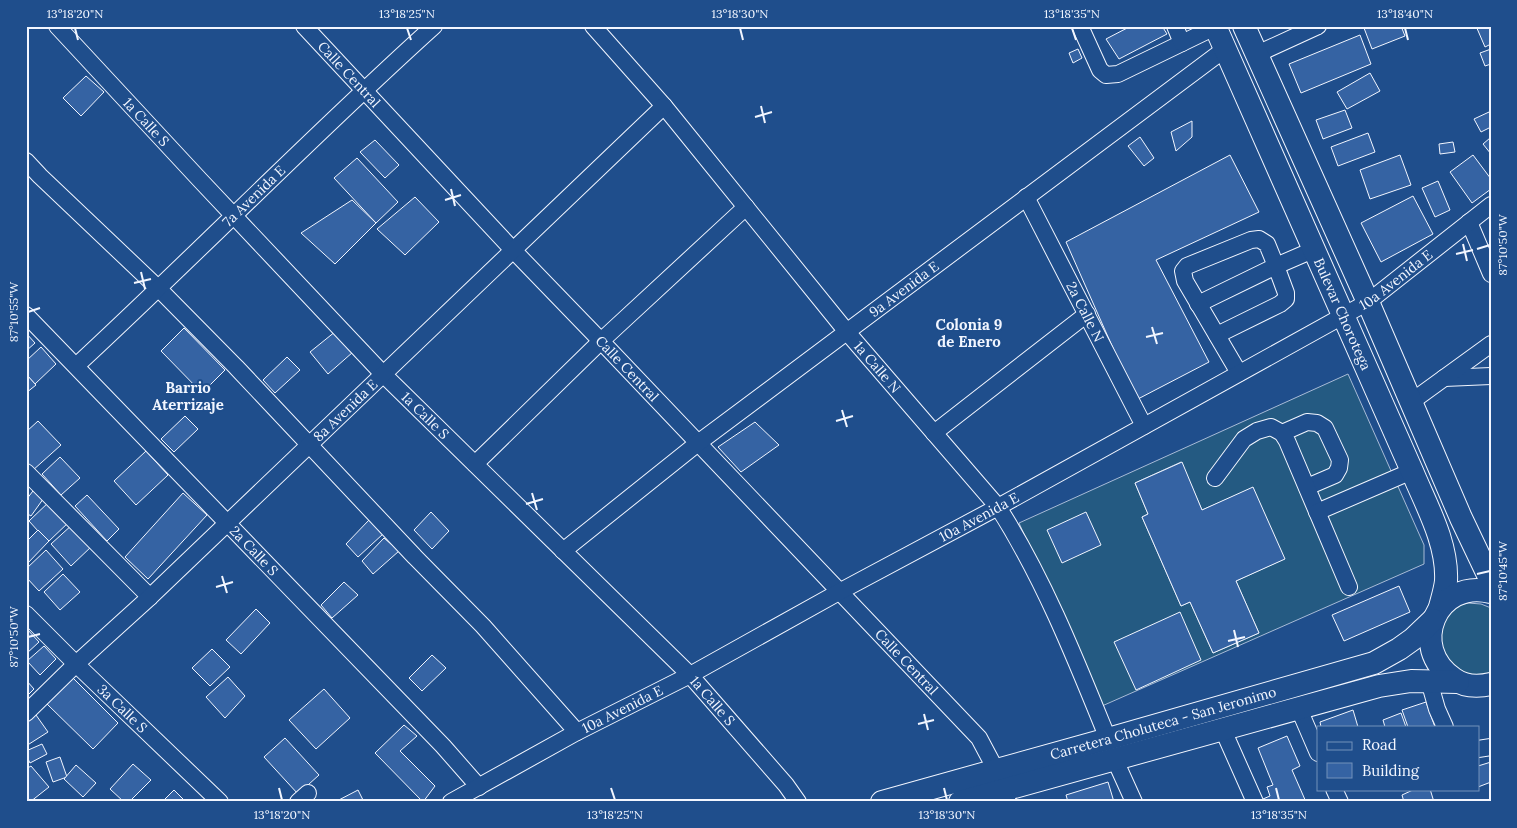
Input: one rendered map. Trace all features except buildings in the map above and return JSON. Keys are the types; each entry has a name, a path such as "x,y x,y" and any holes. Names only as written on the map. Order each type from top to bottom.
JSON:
{"highway":[{"name":"Bulevar Chorotega","path":"1215,26 1436,529 1444,555 1446,581 1430,634 1431,649 1436,663 1446,674 1472,684 1491,698"},
{"name":"Bulevar Chorotega","path":"1251,28 1257,54 1368,302 1461,518 1491,581"},
{"name":"Carretera Choluteca - San Jeronimo","path":"960,802 1374,663 1399,649 1412,639 1451,597 1466,591 1481,589 1491,592"},
{"name":"Carretera Choluteca - San Jeronimo","path":"1111,750 1223,730 1379,686 1411,681 1472,684"},
{"name":"Carretera Choluteca - San Jeronimo","path":"882,802 1002,787"}],"street":[{"name":"1a Calle S","path":"57,26 384,374 690,676 786,785 798,802"},
{"name":"Calle Central","path":"304,26 513,250 979,738 1002,787"},
{"name":"7a Avenida E","path":"76,366 159,289 363,90 434,26"},
{"name":"1a Calle N","path":"593,26 664,106 847,332 998,507 1018,538 1066,636 1111,750 1134,802"},
{"path":"1080,26 1100,70 1106,75 1118,74 1215,26"},
{"path":"1175,26 1182,43"},
{"path":"1257,54 1318,26"},
{"name":"9a Avenida E","path":"563,551 698,443 1225,49"},
{"name":"8a Avenida E","path":"26,712 228,523 664,106"},
{"path":"26,161 159,289 236,367 415,557 483,626 577,732"},
{"name":"2a Calle N","path":"1026,197 1144,426"},
{"name":"10a Avenida E","path":"451,802 577,732 690,676 839,592 998,507 1343,317 1368,302 1491,205"},
{"path":"475,464 601,341 746,207"},
{"path":"1469,222 1491,274"},
{"path":"1217,335 1286,299 1286,292 1267,244 1259,239 1251,240 1187,266 1183,271 1185,282 1239,373"},
{"path":"1198,304 1313,250"},
{"path":"934,433 1087,314"},
{"name":"2a Calle S","path":"26,315 443,746 479,787"},
{"path":"1411,402 1491,344"},
{"path":"1444,378 1491,376"},
{"path":"1282,432 1307,422 1317,423 1325,428 1340,460 1339,468 1335,474 1307,488"},
{"path":"1215,478 1244,438 1257,431 1271,427 1282,432 1349,587"},
{"path":"1317,512 1412,471"},
{"path":"26,472 150,597"},
{"name":"3a Calle S","path":"26,614 220,802"},
{"path":"1429,681 1437,709 1445,726"},
{"path":"1299,709 1317,751"},
{"path":"1223,730 1255,802"},
{"path":"1334,790 1340,802"}],"shaded area":[{"path":"1348,374 1424,545 1424,564 1102,706 1019,523","holes":["1181,462 1202,510 1253,488 1284,559 1236,581 1259,633 1213,653 1190,602 1181,606 1142,517 1148,514 1135,483"]},
{"path":"1468,603 1481,604 1491,608 1491,672 1483,675 1476,676 1464,673 1440,658 1439,623 1456,606"}],"district":[{"name":"Colonia 9 de Enero","path":"969,332"},
{"name":"Barrio Aterrizaje","path":"188,396"}]}
